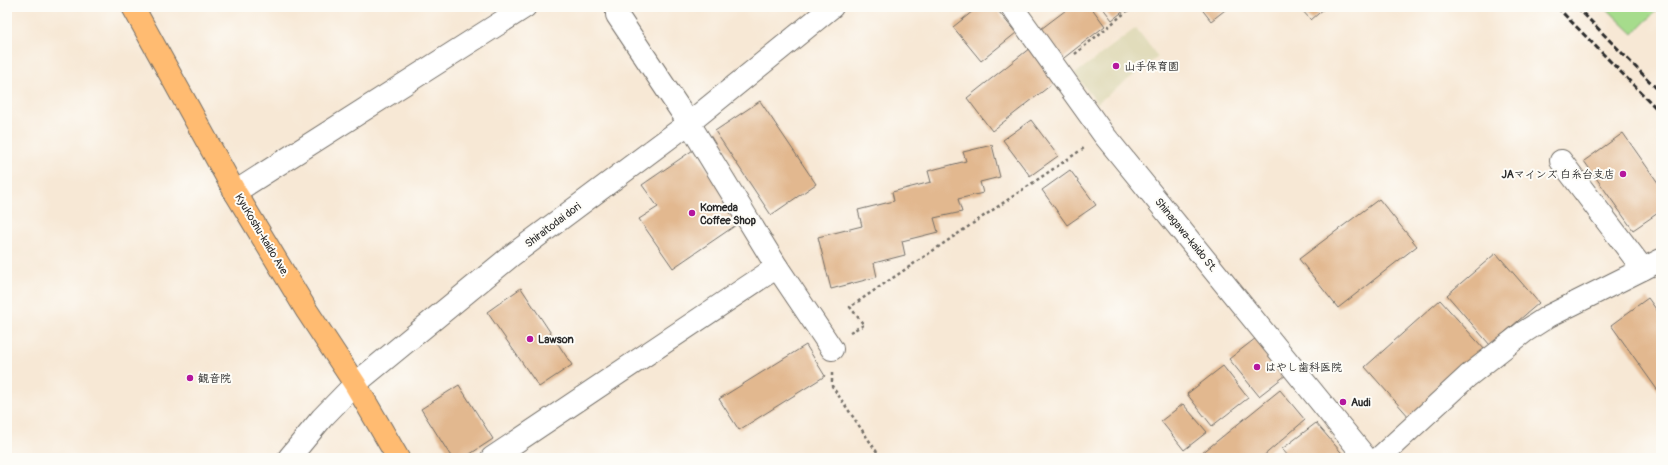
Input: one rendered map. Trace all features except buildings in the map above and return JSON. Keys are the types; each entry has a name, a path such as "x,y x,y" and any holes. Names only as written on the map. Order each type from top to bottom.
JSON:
{"main road":[{"name":"KyuKoshu-kaido Ave.","path":"132,7 235,192 307,311 355,384 398,458"}],"street":[{"path":"235,192 525,7"},
{"path":"617,7 617,15 689,123 777,267 830,346"},
{"name":"Shiraitodai dori","path":"289,458 322,418 355,384 511,256 689,123 832,7"},
{"name":"Shinagawa-kaido St.","path":"1012,7 1058,68 1104,134 1366,458"},
{"path":"1379,458 1468,376 1524,332 1549,316 1652,264 1561,161"},
{"path":"492,458 777,267"}],"path":[{"path":"1058,68 1132,7"},
{"path":"881,458 832,386 830,346 864,325 850,307 1104,134"}],"shaded area":[{"name":"山手保育園","path":"1136,28 1158,57 1097,103 1075,74"}],"green space":[{"path":"1605,7 1660,7 1633,34"}],"railway":[{"path":"1557,7 1661,113"},
{"path":"1577,7 1661,93"}],"place":[{"name":"山手保育園","path":"1116,66"},
{"name":"JAマインズ 白糸台支店","path":"1623,174"},
{"name":"Komeda Coffee Shop","path":"692,213"},
{"name":"Lawson","path":"530,339"},
{"name":"はやし歯科医院","path":"1257,367"},
{"name":"観音院","path":"190,378"},
{"name":"Audi","path":"1343,402"}]}
